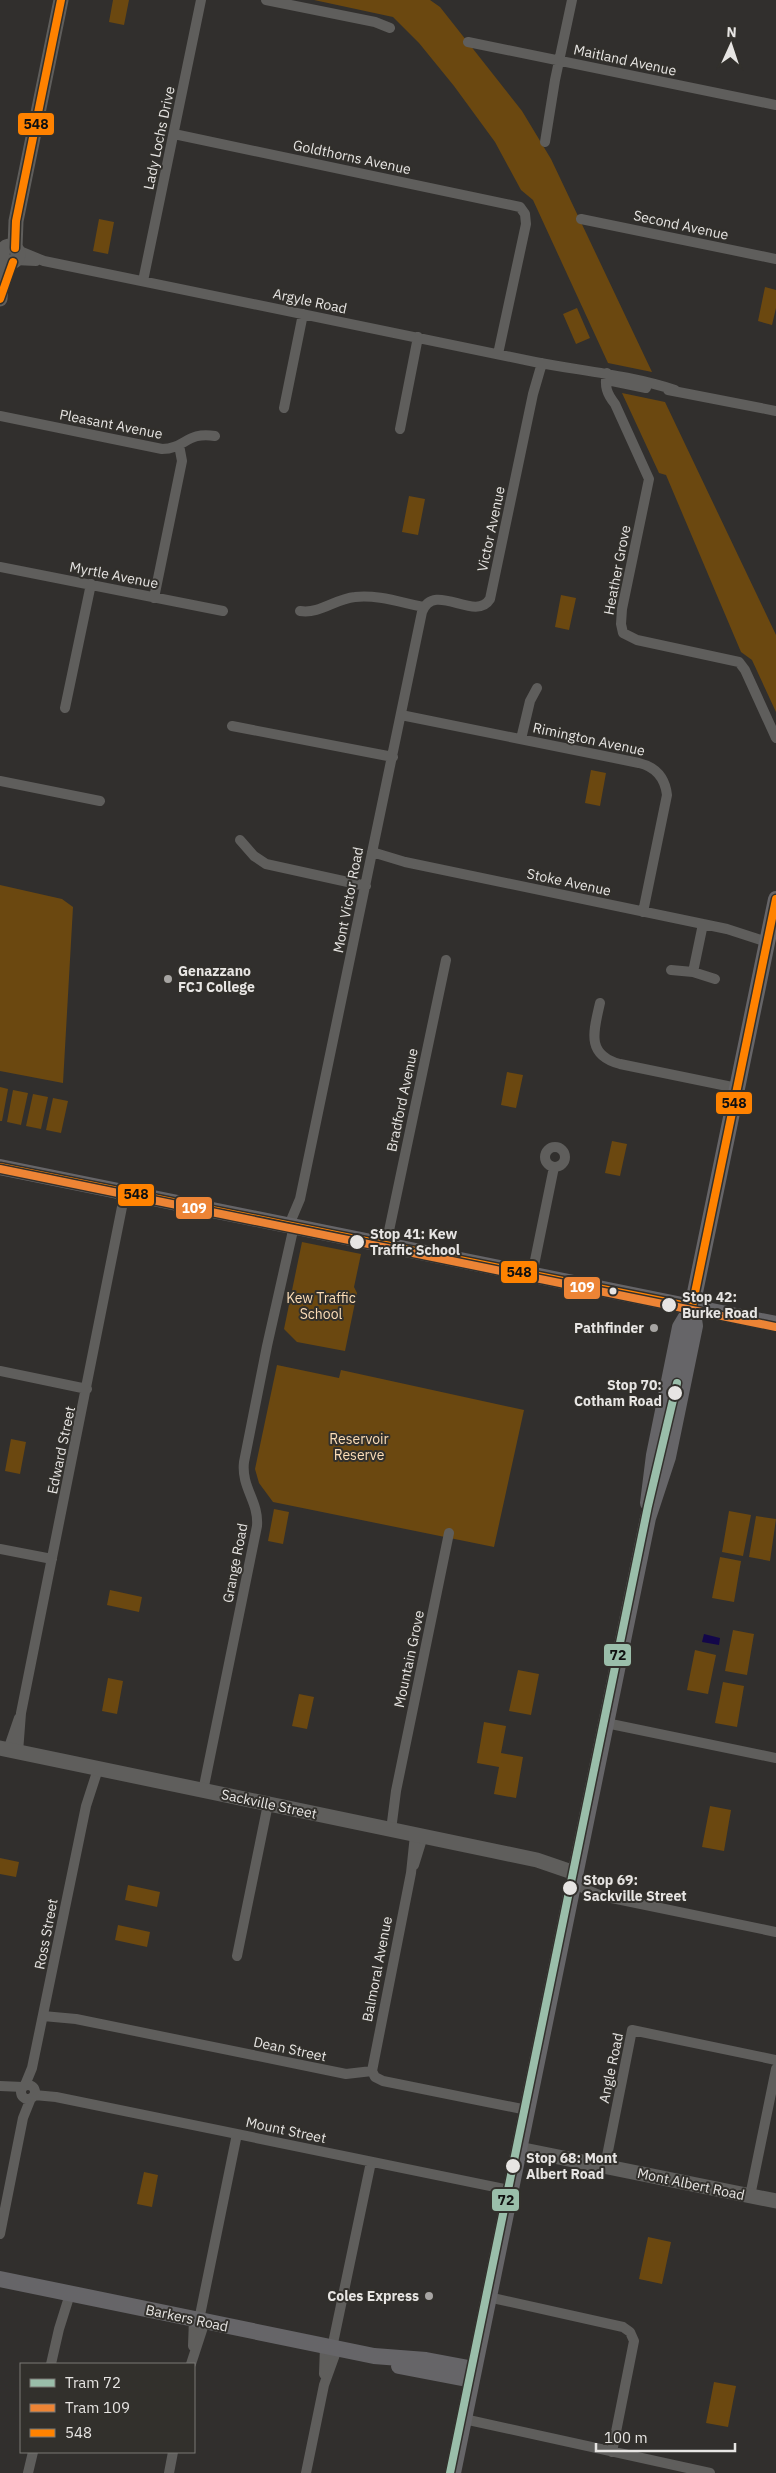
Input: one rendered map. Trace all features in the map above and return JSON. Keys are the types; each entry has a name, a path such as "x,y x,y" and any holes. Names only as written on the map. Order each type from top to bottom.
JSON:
{"main road":[{"path":"453,2473 648,1518 668,1458 695,1326 692,1307 776,899"},
{"path":"0,1167 776,1324"},
{"name":"Barkers Road","path":"0,2280 331,2348 374,2356 426,2360 473,2375"},
{"name":"Barkers Road","path":"374,2356 392,2364 444,2376 473,2375"},
{"path":"444,2376 452,2381 457,2390 464,2417"}],"street":[{"path":"1,293 7,253 16,221 61,0"},
{"name":"Lady Lochs Drive","path":"143,281 201,0"},
{"path":"266,0 375,22 390,28"},
{"path":"546,142 572,0"},
{"name":"Maitland Avenue","path":"468,42 776,105"},
{"name":"Goldthorns Avenue","path":"174,134 515,205 523,211 526,224 498,354"},
{"name":"Second Avenue","path":"581,218 776,259"},
{"name":"Argyle Road","path":"7,253 570,369 652,382 675,390 776,411"},
{"path":"284,408 303,314"},
{"path":"400,429 418,338"},
{"name":"Victor Avenue","path":"424,607 436,600 479,608 489,602 539,362"},
{"name":"Heather Grove","path":"611,377 608,395 616,404 648,479 622,608 621,624 623,633 636,640 739,662 745,670 776,738"},
{"name":"Pleasant Avenue","path":"0,416 162,449 179,445 196,435 215,436"},
{"path":"154,598 182,461 179,445"},
{"name":"Myrtle Avenue","path":"0,567 223,611"},
{"path":"65,708 91,584"},
{"path":"300,611 318,611 341,600 361,596 424,607"},
{"name":"Mont Victor Road","path":"294,1226 424,607"},
{"path":"521,739 530,701 537,688"},
{"name":"Rimington Avenue","path":"401,714 645,765 656,771 663,778 666,789 666,801 644,912"},
{"path":"232,726 393,756"},
{"path":"0,781 100,801"},
{"path":"240,840 254,856 266,864 366,886"},
{"name":"Stoke Avenue","path":"371,856 727,929 771,928"},
{"path":"693,972 703,924"},
{"name":"Bradford Avenue","path":"386,1245 446,960"},
{"path":"670,970 693,972 715,979"},
{"path":"600,1003 594,1039 597,1050 605,1059 620,1064 737,1088"},
{"path":"532,1274 554,1167"},
{"name":"Edward Street","path":"9,1750 21,1713 125,1192"},
{"name":"Grange Road","path":"203,1791 257,1526 257,1510 244,1481 244,1462 267,1346 294,1226"},
{"path":"0,1372 87,1389"},
{"name":"Mountain Grove","path":"388,1829 449,1533"},
{"path":"0,1549 52,1559"},
{"path":"606,1723 776,1758"},
{"name":"Sackville Street","path":"9,1750 537,1860 574,1879"},
{"name":"Ross Street","path":"0,2234 93,1768"},
{"path":"237,1956 268,1804"},
{"name":"Balmoral Avenue","path":"372,2071 419,1836"},
{"path":"574,1879 602,1896 776,1932"},
{"name":"Dean Street","path":"43,2016 85,2020 346,2074 372,2071"},
{"name":"Angle Road","path":"605,2166 632,2030 776,2060"},
{"path":"750,2196 776,2069"},
{"path":"372,2071 375,2077 382,2081 527,2110"},
{"name":"Mount Street","path":"2,2086 510,2190"},
{"path":"191,2362 237,2134"},
{"name":"Mont Albert Road","path":"519,2149 776,2202"},
{"path":"306,2473 371,2162"},
{"path":"51,2363 65,2293"},
{"path":"488,2297 623,2327 630,2332 634,2341 612,2452"},
{"path":"464,2417 710,2473"},
{"path":"28,2473 33,2453"},
{"path":"169,2473 173,2453"}],"green space":[{"path":"113,0 129,0 124,25 109,22"},
{"path":"314,0 430,0 440,7 522,111 551,159 652,372 608,363 533,200 521,190 495,142 454,86 419,43 393,17"},
{"path":"99,219 114,222 108,254 93,251"},
{"path":"765,287 776,290 776,308 772,325 758,321"},
{"path":"577,308 590,338 576,344 563,314"},
{"path":"622,393 665,402 776,635 776,712 752,660 741,652 666,475 659,473"},
{"path":"409,496 425,499 418,535 402,532"},
{"path":"561,595 576,598 569,630 555,627"},
{"path":"591,770 606,773 600,806 585,803"},
{"path":"0,885 62,899 73,907 63,1083 0,1071"},
{"path":"507,1072 523,1075 516,1108 501,1105"},
{"path":"0,1087 8,1089 2,1121 0,1121"},
{"path":"13,1090 28,1093 21,1125 7,1122"},
{"path":"33,1094 48,1097 41,1129 26,1126"},
{"path":"53,1098 68,1101 61,1133 46,1130"},
{"path":"612,1141 627,1144 620,1176 605,1173"},
{"name":"Kew Traffic School","path":"302,1242 361,1254 354,1287 357,1293 345,1351 297,1342 284,1329"},
{"name":"Reservoir Reserve","path":"277,1365 339,1378 341,1370 524,1410 494,1547 273,1502 259,1483 255,1469"},
{"path":"11,1439 26,1442 20,1474 5,1471"},
{"path":"274,1509 289,1512 283,1544 268,1541"},
{"path":"729,1511 751,1515 743,1556 722,1552"},
{"path":"756,1516 776,1519 770,1561 749,1557"},
{"path":"720,1557 741,1561 734,1602 712,1598"},
{"path":"110,1590 142,1597 139,1612 107,1605"},
{"path":"733,1630 754,1634 747,1675 725,1671"},
{"path":"695,1650 716,1655 708,1694 687,1690"},
{"path":"518,1670 539,1674 531,1715 509,1711"},
{"path":"108,1678 123,1681 117,1714 102,1711"},
{"path":"723,1682 744,1686 737,1727 715,1723"},
{"path":"299,1694 314,1697 307,1729 292,1726"},
{"path":"484,1722 506,1726 501,1753 523,1757 516,1798 494,1794 499,1767 477,1763"},
{"path":"710,1806 731,1810 724,1851 702,1847"},
{"path":"0,1858 19,1862 16,1877 0,1874"},
{"path":"128,1885 160,1892 157,1907 125,1900"},
{"path":"118,1925 150,1932 147,1947 115,1940"},
{"path":"144,2172 158,2175 152,2207 137,2204"},
{"path":"648,2237 671,2242 662,2284 639,2279"},
{"path":"714,2382 736,2386 728,2427 706,2423"}],"shaded area":[{"path":"704,1634 720,1638 719,1645 702,1642"}],"tram line":[{"name":"109","path":"0,1169 776,1327"},
{"name":"72","path":"450,2473 648,1506 677,1383"}],"transit line":[{"name":"548","path":"15,248 16,221 61,0"},
{"name":"548","path":"0,299 13,262"},
{"name":"548","path":"692,1307 776,899"},
{"name":"548","path":"0,1167 692,1307"}],"place":[{"name":"Genazzano FCJ College","path":"168,979"},
{"name":"Stop 41: Kew Traffic School","path":"357,1242"},
{"name":"Stop 42: Burke Road","path":"669,1305"},
{"name":"Pathfinder","path":"654,1328"},
{"name":"Stop 70: Cotham Road","path":"675,1393"},
{"name":"Stop 69: Sackville Street","path":"570,1888"},
{"name":"Stop 68: Mont Albert Road","path":"513,2166"},
{"name":"Coles Express","path":"429,2296"}]}
